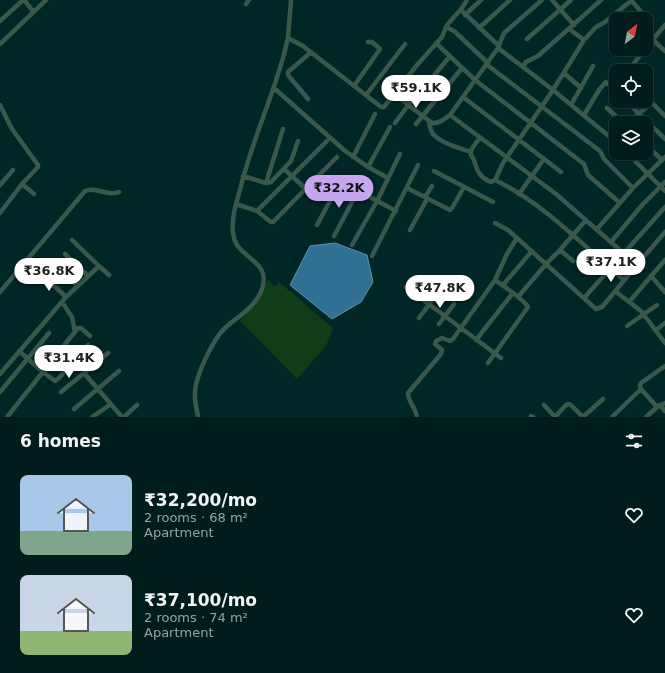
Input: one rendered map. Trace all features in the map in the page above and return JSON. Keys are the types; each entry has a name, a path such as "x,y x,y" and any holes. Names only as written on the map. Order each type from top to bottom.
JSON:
{"street":[{"path":"0,21 23,0 33,11"},
{"path":"0,44 46,0"},
{"path":"198,417 194,394 197,380 213,342 224,329 251,306 259,295 263,285 260,267 236,244 234,238 233,221 236,204 257,133 274,88 284,54 288,38 291,0"},
{"path":"288,38 303,46 310,53 379,105 384,107 442,37 449,22 461,10 467,0"},
{"path":"465,15 481,0"},
{"path":"479,28 510,0"},
{"path":"394,94 429,122 436,124 450,115 499,47 504,33 542,0"},
{"path":"552,0 574,25"},
{"path":"527,39 571,0"},
{"path":"523,67 526,62 538,56 602,0"},
{"path":"495,180 507,157 542,107 584,40 596,27 605,22 632,0 642,12"},
{"path":"461,10 499,47 609,135"},
{"path":"665,25 653,40 665,51"},
{"path":"446,27 454,31 487,63 600,151 604,159 633,188"},
{"path":"569,29 584,40"},
{"path":"354,86 380,49 372,42 368,42"},
{"path":"436,43 475,80 530,124 584,164 588,175 620,203"},
{"path":"366,95 405,44"},
{"path":"308,99 288,75 288,72 310,53"},
{"path":"395,123 424,85 432,78 450,56"},
{"path":"634,64 640,56"},
{"path":"571,105 593,66"},
{"path":"416,124 462,68"},
{"path":"564,73 581,88"},
{"path":"584,115 599,90 606,82 609,85"},
{"path":"274,88 353,156 368,167 388,178"},
{"path":"463,97 561,172"},
{"path":"653,103 665,116"},
{"path":"0,105 12,129 38,165 38,167 22,184 0,213"},
{"path":"607,108 617,116"},
{"path":"633,108 665,139"},
{"path":"637,116 646,108"},
{"path":"353,156 375,114"},
{"path":"450,115 556,194 624,252 637,265"},
{"path":"429,122 430,128 434,135 443,142 471,152 474,159 474,165 479,174 491,182 495,180 519,194 551,216 624,280"},
{"path":"368,167 390,127"},
{"path":"266,183 283,129"},
{"path":"471,152 480,138"},
{"path":"244,176 266,183 271,182 284,169 292,158 298,141"},
{"path":"257,211 327,141"},
{"path":"597,229 633,188 663,158 653,150"},
{"path":"352,245 377,201 400,154"},
{"path":"236,204 257,211 271,222 274,222 337,157"},
{"path":"519,194 544,159"},
{"path":"634,160 665,191"},
{"path":"372,256 418,165"},
{"path":"284,169 306,189"},
{"path":"0,185 12,170"},
{"path":"434,171 493,202"},
{"path":"317,225 340,183 342,182 396,211"},
{"path":"611,242 665,182"},
{"path":"22,184 34,194"},
{"path":"410,230 432,186"},
{"path":"407,188 448,209 451,209 464,187"},
{"path":"0,292 85,191 92,190 113,194 119,192"},
{"path":"334,236 358,191"},
{"path":"584,298 665,207"},
{"path":"518,297 586,220"},
{"path":"495,223 508,230 594,308 598,309 602,307 665,232"},
{"path":"417,417 416,412 408,398 408,393 441,354 442,350 435,344 436,340 442,338 451,340 460,329 495,280 507,254 517,238"},
{"path":"72,240 109,275"},
{"path":"560,250 573,261"},
{"path":"503,285 532,251"},
{"path":"64,254 88,276"},
{"path":"629,302 665,260"},
{"path":"52,263 78,286"},
{"path":"0,374 66,297 99,266"},
{"path":"44,276 66,297"},
{"path":"651,276 663,285 665,292"},
{"path":"488,363 528,307 518,297 495,280"},
{"path":"406,287 460,329 501,358"},
{"path":"615,291 644,315 665,343"},
{"path":"476,340 512,294"},
{"path":"419,318 436,295"},
{"path":"62,302 72,317 75,332"},
{"path":"439,324 454,304"},
{"path":"627,326 657,305"},
{"path":"656,330 665,323"},
{"path":"7,417 78,328 81,328 90,336"},
{"path":"0,392 49,333"},
{"path":"20,352 42,372 53,380 56,380 88,346"},
{"path":"61,392 108,353"},
{"path":"665,366 640,385 641,389 665,411"},
{"path":"74,409 120,372"},
{"path":"84,373 123,417 137,406"},
{"path":"612,417 641,389"},
{"path":"544,405 555,417 566,405 569,404 572,405 583,417 603,399"},
{"path":"646,417 658,406 665,403"},
{"path":"92,417 111,404"}],"green space":[{"path":"268,280 275,287 279,282 333,328 326,346 297,379 240,321 255,304"}],"water":[{"path":"335,243 367,255 373,282 361,302 332,319 290,285 310,246"}]}
